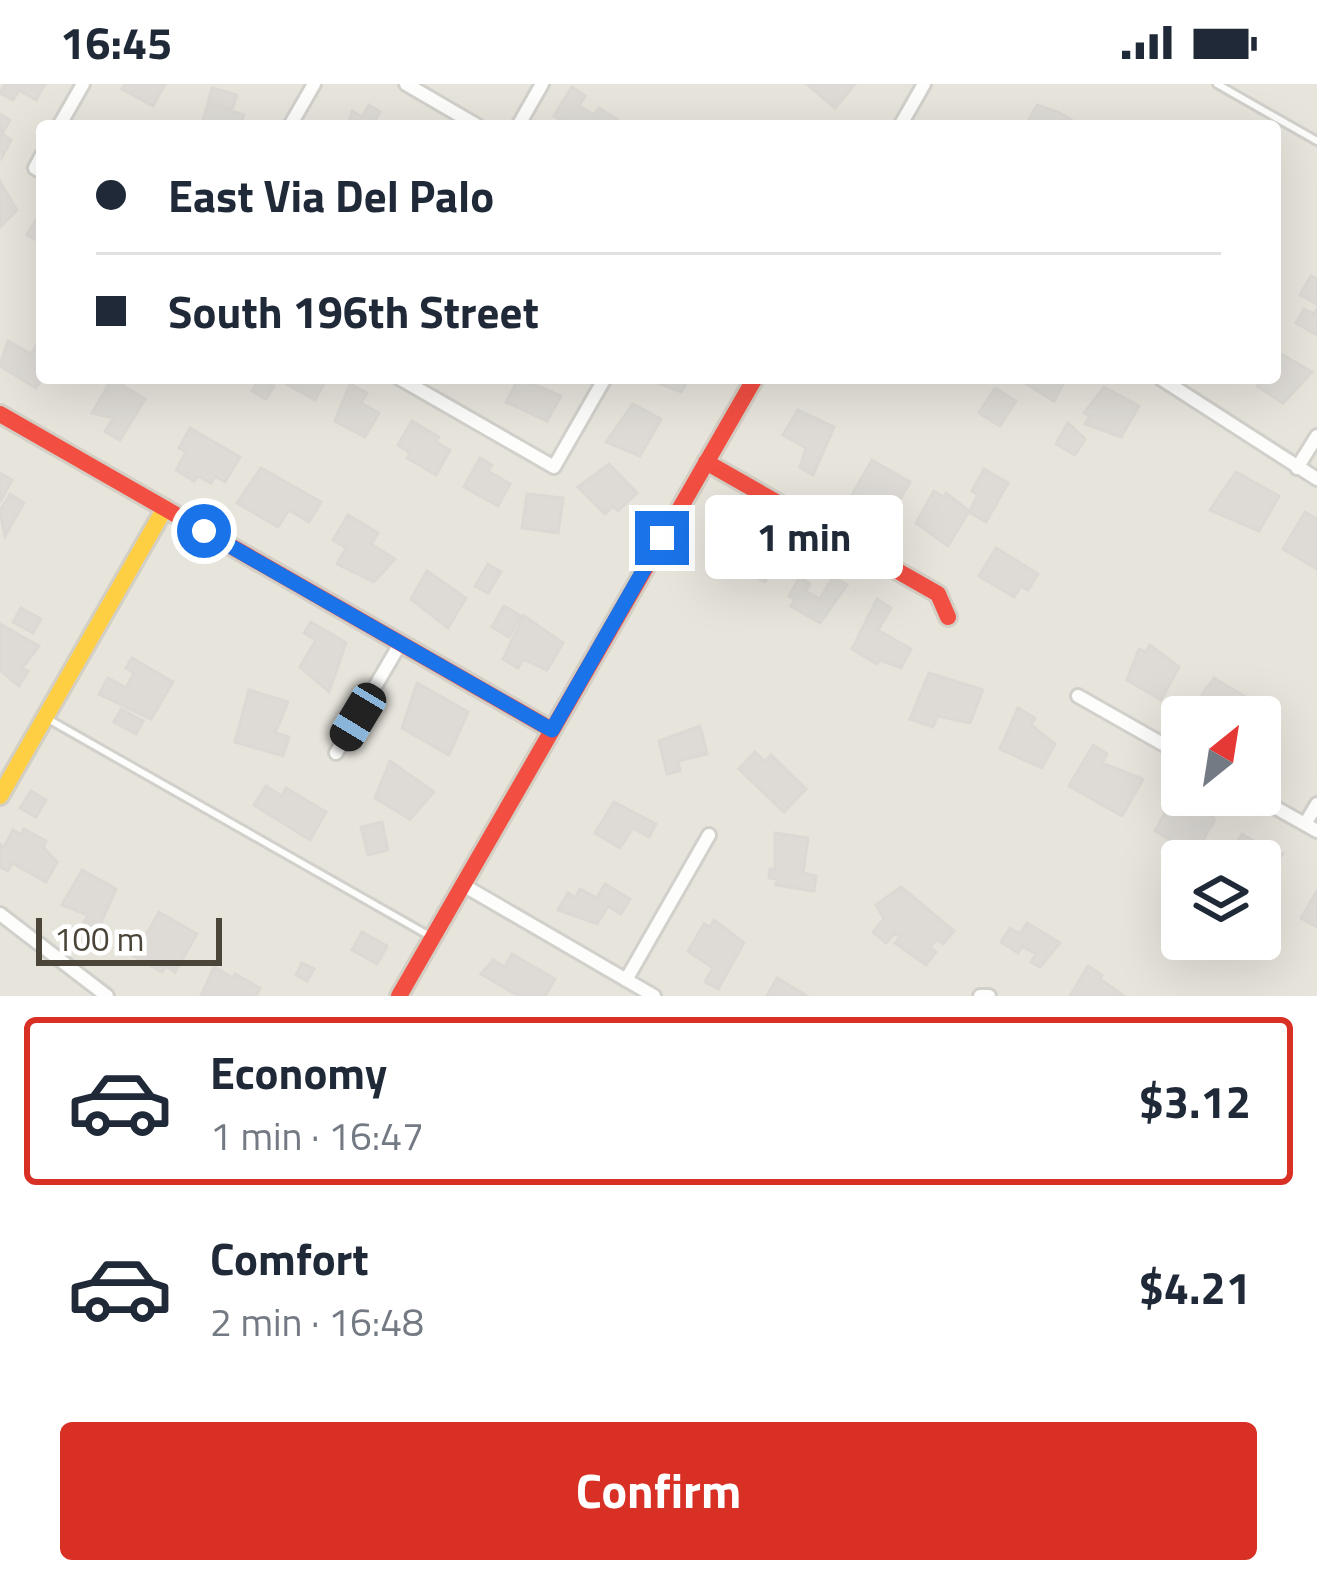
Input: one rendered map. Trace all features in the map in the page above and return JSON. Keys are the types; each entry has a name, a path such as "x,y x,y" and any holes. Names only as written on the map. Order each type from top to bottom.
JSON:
{"street":[{"path":"62,120 83,84"},
{"path":"293,120 314,84"},
{"path":"406,84 468,120"},
{"path":"521,120 542,84"},
{"path":"903,120 923,84"},
{"path":"409,384 554,467 602,384"},
{"path":"399,996 752,384"},
{"path":"1169,384 1317,479"},
{"path":"0,414 552,730"},
{"path":"1297,468 1317,436"},
{"path":"706,462 938,594 948,617"},
{"path":"0,796 165,508"},
{"path":"336,754 400,644"},
{"path":"1078,696 1161,743"},
{"path":"1281,811 1311,828 1317,804"},
{"path":"626,980 709,835"},
{"path":"463,886 654,996"},
{"path":"0,914 107,996"}],"lane":[{"path":"1217,84 1279,120"},
{"path":"1281,121 1317,142"},
{"path":"45,717 433,938"}],"shaded area":[{"path":"0,84 1317,84 1317,996 0,996"}],"building":[{"path":"5,84 45,84 36,100 19,90 13,100 0,93"},
{"path":"125,84 165,84 153,106 122,89"},
{"path":"807,84 855,84 835,108"},
{"path":"572,87 585,96 579,106 594,115 599,108 618,120 561,120 554,116"},
{"path":"212,88 237,95 232,109 208,102"},
{"path":"208,104 244,115 242,120 203,120"},
{"path":"369,105 380,112 375,120 350,120 352,111 362,117"},
{"path":"1037,105 1071,120 1029,120"},
{"path":"0,114 10,120 2,134 11,140 2,157"},
{"path":"0,182 17,210 0,227"},
{"path":"36,219 36,240 27,235"},
{"path":"1311,276 1317,279 1317,304 1300,295"},
{"path":"1304,309 1314,314 1317,309 1317,335 1296,323"},
{"path":"8,341 31,354 36,346 38,384 36,388 0,366"},
{"path":"1281,354 1312,372 1283,403 1257,386 1281,384"},
{"path":"109,384 120,384 145,399 120,440 105,432 113,418 92,413"},
{"path":"256,384 274,386 266,399 252,391"},
{"path":"287,384 324,384 315,400"},
{"path":"350,384 367,393 361,403 379,413 365,437 335,421"},
{"path":"516,384 533,384 561,396 547,421 506,402"},
{"path":"660,384 686,384 681,392"},
{"path":"1027,384 1063,384 1054,401"},
{"path":"1104,387 1139,406 1121,437 1085,424 1090,416 1084,413"},
{"path":"995,388 1016,401 1000,426 979,413"},
{"path":"633,404 661,419 640,456 606,442"},
{"path":"798,410 834,427 813,475 800,467 806,448 783,435"},
{"path":"412,421 439,437 436,442 450,450 436,475 407,458 410,453 398,445"},
{"path":"1068,423 1085,439 1075,455 1056,444"},
{"path":"190,428 240,457 225,482 215,476 211,483 198,476 194,481 176,470 186,452 179,448"},
{"path":"480,458 492,465 488,471 510,484 498,506 464,487"},
{"path":"872,460 910,482 887,522 872,513 880,500 872,496 864,509 849,500"},
{"path":"609,464 637,493 618,511 613,506 605,514 578,487"},
{"path":"261,468 321,502 309,522 289,510 278,527 237,503"},
{"path":"984,469 1008,483 986,522 969,512 978,495 972,491"},
{"path":"1236,472 1279,496 1259,531 1210,510"},
{"path":"0,473 12,480 0,502"},
{"path":"934,491 944,497 946,493 969,511 948,546 916,523"},
{"path":"10,494 24,503 5,536 0,511"},
{"path":"527,494 563,498 558,533 522,528"},
{"path":"1305,512 1317,519 1317,569 1283,549"},
{"path":"348,515 378,533 371,544 395,559 374,582 337,564 346,548 333,540"},
{"path":"737,521 784,550 765,582 723,557 729,548 723,544"},
{"path":"996,548 1038,574 1028,590 1021,586 1014,597 979,576"},
{"path":"488,564 501,572 488,593 475,586"},
{"path":"427,571 466,598 448,628 411,599"},
{"path":"800,577 810,584 806,591 820,599 833,577 847,585 820,623 791,606 795,600 789,596"},
{"path":"877,599 891,608 878,630 911,649 901,668 880,660 877,664 852,649"},
{"path":"504,606 521,616 509,637 492,627"},
{"path":"21,608 41,619 33,633 13,622"},
{"path":"524,616 563,643 547,670 523,659 518,668 503,659"},
{"path":"311,622 346,643 329,692 300,667 316,640 304,633"},
{"path":"0,624 39,646 22,668 28,671 19,686 0,670"},
{"path":"1150,645 1179,667 1161,700 1127,680 1139,649 1146,652"},
{"path":"132,658 173,682 151,719 99,694 108,678 126,688 134,673 126,668"},
{"path":"929,673 983,690 970,723 937,716 933,727 910,719"},
{"path":"1214,678 1244,696 1201,696"},
{"path":"417,683 468,712 449,755 402,728"},
{"path":"249,690 288,702 275,733 289,737 283,756 235,742"},
{"path":"1018,708 1035,718 1031,725 1055,744 1042,768 1000,749"},
{"path":"121,709 143,721 136,734 114,722"},
{"path":"700,726 707,754 678,761 680,771 667,774 659,741"},
{"path":"1093,745 1107,754 1102,763 1143,779 1122,816 1069,786"},
{"path":"755,752 765,762 771,755 806,789 784,812 739,769"},
{"path":"390,761 434,792 410,819 375,798"},
{"path":"266,786 282,796 286,788 326,812 310,840 254,805"},
{"path":"31,791 46,800 36,817 20,808"},
{"path":"614,802 656,824 649,837 633,828 620,848 595,833"},
{"path":"1163,816 1215,819 1203,840 1171,840 1155,831"},
{"path":"382,822 388,850 368,855 361,827"},
{"path":"24,829 46,841 43,847 57,862 46,882 12,863 8,871 0,867 0,844 4,847 13,830 21,835"},
{"path":"775,833 808,838 803,873 816,876 814,891 776,885 777,879 769,878 770,869 775,870"},
{"path":"82,870 116,889 96,934 82,926 88,915 62,905"},
{"path":"605,884 630,899 621,914 608,906 597,924 558,910 568,893 575,898 580,889 597,898"},
{"path":"901,887 954,931 943,944 937,939 930,947 936,952 926,965 895,943 900,937 895,933 886,943 873,932 884,919 876,905"},
{"path":"1317,891 1317,927 1301,918"},
{"path":"159,912 197,934 175,972 166,966 162,972 134,956"},
{"path":"714,920 744,943 718,989 705,982 713,968 688,951 704,924 710,927"},
{"path":"1027,923 1060,943 1040,967 1031,962 1036,954 1022,946 1018,953 1001,942 1010,928 1020,934"},
{"path":"362,932 387,946 377,964 352,950"},
{"path":"512,954 555,979 545,996 519,996 481,974 493,960 505,967"},
{"path":"302,963 314,969 307,981 296,975"},
{"path":"1088,966 1102,975 1100,979 1124,996 1070,996"},
{"path":"214,967 260,988 256,996 201,996"},
{"path":"777,978 807,996 767,996"}],"traffic: slow":[{"path":"0,796 165,508"}],"traffic: jam":[{"path":"399,996 752,384"},
{"path":"0,414 552,730"},
{"path":"706,462 938,594 948,617"}],"route":[{"path":"204,531 552,730 662,538"}]}
